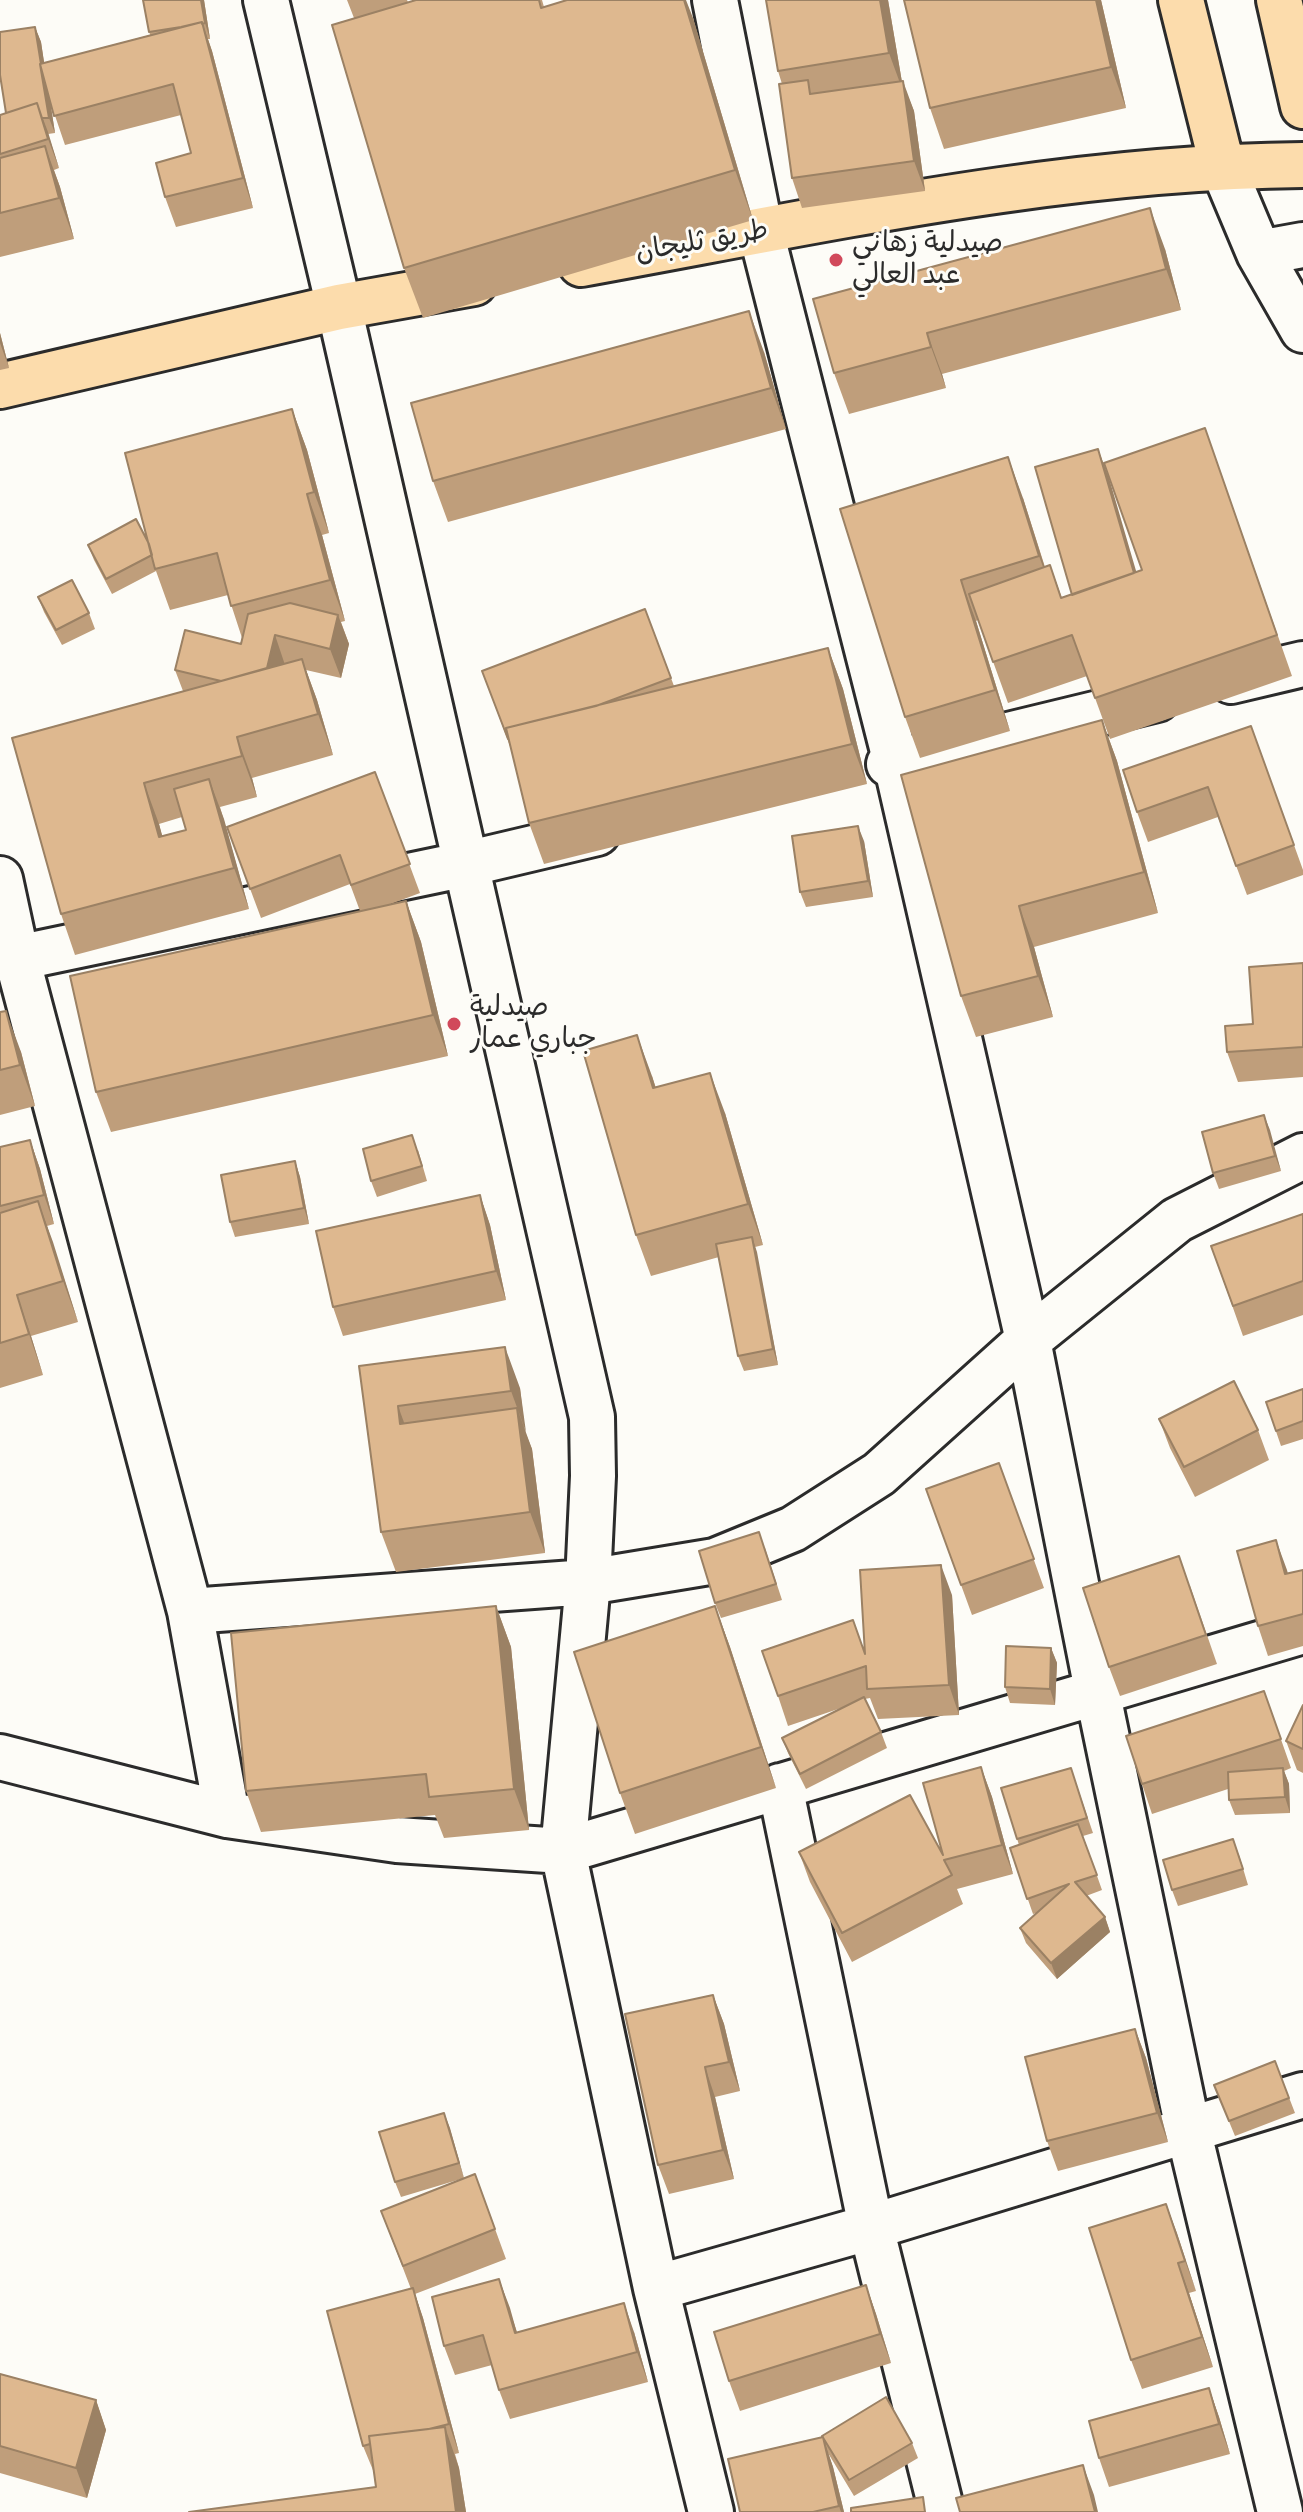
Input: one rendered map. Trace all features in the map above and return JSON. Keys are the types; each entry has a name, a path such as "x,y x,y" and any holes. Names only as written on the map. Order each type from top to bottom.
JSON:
{"main road":[{"path":"1181,0 1222,165"},
{"path":"1279,0 1303,106"},
{"name":"طريق ثليجان","path":"0,386 339,307 1022,187 1222,165 1303,165"}],"street":[{"path":"266,0 592,1417 593,1476 588,1582 563,1851 656,2288 711,2512"},
{"path":"715,0 761,232 896,763 1028,1340 1188,2129 1280,2512"},
{"path":"1222,165 1259,253 1303,330"},
{"path":"1259,253 1303,245"},
{"path":"850,773 1303,664"},
{"path":"17,958 466,864 635,824"},
{"path":"0,879 17,958 190,1611 227,1815"},
{"path":"190,1611 588,1582 715,1561 793,1529 879,1474 1028,1340 1177,1220 1303,1156"},
{"path":"0,1757 227,1815 397,1840 563,1851 1303,1631"},
{"path":"780,1786 871,2227 942,2512"},
{"path":"656,2288 871,2227 1303,2095"}],"building":[{"path":"143,0 201,0 205,23 149,32"},
{"path":"416,0 539,0 541,8 567,0 684,0 735,170 404,268 332,25"},
{"path":"766,0 880,0 889,53 778,71"},
{"path":"904,0 1096,0 1111,67 930,108"},
{"path":"202,22 243,178 165,197 156,163 191,153 173,84 54,116 40,64"},
{"path":"35,27 49,118 42,118 37,103 6,113 0,75 0,32"},
{"path":"808,80 810,94 903,81 914,161 792,178 779,84"},
{"path":"37,103 48,139 0,154 0,115"},
{"path":"45,146 59,198 0,213 0,158"},
{"path":"1150,208 1166,269 927,333 931,347 834,373 813,299"},
{"path":"749,311 771,388 433,481 411,403"},
{"path":"292,409 314,492 307,494 330,580 231,606 217,553 155,569 125,453"},
{"path":"1205,428 1277,635 1095,698 1072,635 993,662 969,594 1050,565 1061,598 1142,570 1104,463"},
{"path":"1098,449 1134,573 1072,595 1035,467"},
{"path":"1008,457 1039,556 961,580 995,690 905,717 840,509"},
{"path":"136,519 152,555 106,579 88,545"},
{"path":"72,580 89,613 56,630 38,597"},
{"path":"290,603 338,615 330,649 275,635 267,668 221,681 175,670 185,630 241,644 248,614"},
{"path":"645,609 671,678 596,706 506,728 508,739 482,671"},
{"path":"828,648 852,744 529,823 506,728"},
{"path":"302,659 318,714 237,737 242,756 144,783 159,837 186,830 174,789 209,779 234,868 61,914 12,738"},
{"path":"1102,720 1144,872 1019,906 1038,976 961,996 901,775"},
{"path":"1251,726 1294,845 1236,866 1208,787 1137,812 1123,770"},
{"path":"375,772 410,864 351,885 340,855 250,889 227,827"},
{"path":"858,826 868,881 800,892 792,836"},
{"path":"406,901 433,1015 96,1092 70,976"},
{"path":"1303,963 1303,1047 1227,1052 1225,1026 1253,1024 1249,967"},
{"path":"6,1011 20,1065 0,1070 0,1012"},
{"path":"637,1035 653,1088 710,1073 748,1204 636,1235 583,1051"},
{"path":"1264,1115 1275,1156 1213,1173 1202,1132"},
{"path":"412,1135 422,1166 371,1181 363,1149"},
{"path":"30,1140 44,1195 0,1206 0,1147"},
{"path":"295,1161 304,1208 230,1222 221,1175"},
{"path":"480,1195 496,1271 333,1307 316,1231"},
{"path":"38,1201 63,1281 17,1295 29,1334 0,1343 0,1213"},
{"path":"1303,1214 1303,1281 1233,1306 1211,1246"},
{"path":"752,1237 773,1349 738,1356 716,1244"},
{"path":"505,1347 511,1391 398,1406 400,1424 517,1408 530,1512 381,1532 359,1366"},
{"path":"1234,1381 1258,1430 1184,1467 1159,1419"},
{"path":"1303,1389 1303,1421 1276,1431 1266,1402"},
{"path":"999,1463 1034,1559 961,1585 926,1489"},
{"path":"759,1532 776,1584 715,1603 699,1551"},
{"path":"1276,1540 1285,1574 1303,1570 1303,1614 1258,1626 1237,1551"},
{"path":"1179,1556 1206,1635 1109,1667 1083,1588"},
{"path":"941,1565 949,1685 867,1689 866,1666 778,1696 762,1651 853,1620 865,1654 860,1570"},
{"path":"496,1606 514,1789 429,1797 426,1774 246,1791 231,1633"},
{"path":"715,1606 761,1747 620,1793 574,1652"},
{"path":"1006,1646 1051,1648 1050,1689 1005,1687"},
{"path":"1264,1691 1281,1739 1142,1784 1126,1736"},
{"path":"864,1697 881,1732 800,1774 782,1738"},
{"path":"1303,1705 1303,1749 1286,1741"},
{"path":"981,1767 1002,1845 944,1860 952,1875 842,1933 799,1852 910,1795 943,1855 923,1783"},
{"path":"1071,1768 1087,1818 1017,1839 1001,1788"},
{"path":"1283,1768 1285,1797 1229,1800 1228,1772"},
{"path":"1078,1824 1097,1875 1075,1882 1105,1917 1051,1963 1020,1928 1069,1884 1027,1899 1010,1848"},
{"path":"1233,1839 1243,1869 1172,1890 1163,1860"},
{"path":"713,1995 729,2062 705,2067 723,2150 658,2165 625,2014"},
{"path":"1135,2029 1157,2113 1047,2141 1025,2057"},
{"path":"1275,2061 1289,2098 1229,2121 1214,2085"},
{"path":"444,2113 459,2163 395,2182 379,2132"},
{"path":"475,2174 495,2229 403,2266 381,2211"},
{"path":"1166,2204 1185,2261 1178,2263 1202,2337 1131,2360 1089,2228"},
{"path":"499,2279 515,2333 624,2303 637,2352 499,2390 483,2335 444,2346 432,2297"},
{"path":"866,2285 880,2334 729,2381 714,2332"},
{"path":"413,2288 449,2424 369,2436 370,2444 363,2446 327,2311"},
{"path":"0,2374 96,2400 76,2468 0,2446"},
{"path":"1209,2388 1219,2424 1099,2458 1089,2421"},
{"path":"886,2397 912,2443 849,2480 822,2436"},
{"path":"445,2427 456,2512 189,2512 376,2487 369,2436"},
{"path":"823,2437 839,2506 813,2512 740,2512 728,2459"},
{"path":"1083,2465 1095,2512 960,2512 956,2498"},
{"path":"923,2497 925,2512 851,2512 851,2508"}],"place":[{"name":"صيدلية زهاني عبد العالي","path":"836,260"},
{"name":"صيدلية جباري عمار","path":"454,1024"}]}
